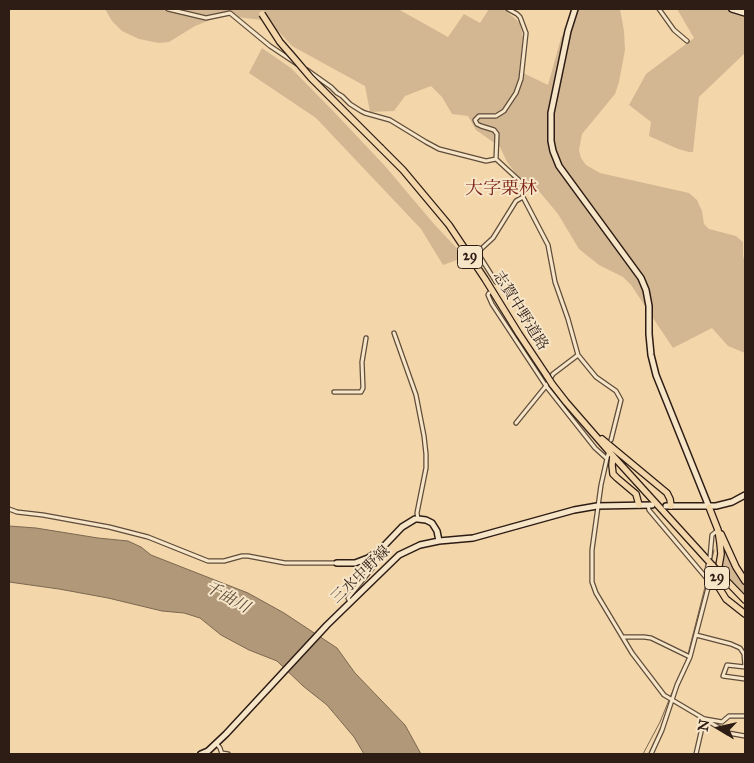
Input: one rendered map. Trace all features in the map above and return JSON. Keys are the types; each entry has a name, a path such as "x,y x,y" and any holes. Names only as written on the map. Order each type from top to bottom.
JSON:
{"main road":[{"name":"志賀中野道路","path":"260,11 280,42 311,78 403,170 449,225 552,384 609,456 745,600"},
{"name":"29","path":"587,426 663,490 670,498 668,506"},
{"name":"29","path":"609,456 614,474 636,494 639,505"},
{"name":"29","path":"709,507 718,530 745,581"},
{"name":"29","path":"718,530 721,548 717,577 718,586 726,599 745,614"}],"street":[{"path":"168,9 206,18 230,13 276,51 326,83 350,104 365,113 390,120 439,149 486,161 496,159"},
{"path":"508,9 517,14 526,33 521,79 516,93 504,111 496,116 479,116 475,120 481,126 492,128 497,134 496,159 521,182 524,189 523,196 548,245 555,282 578,355 596,377 616,391 621,400 611,440"},
{"path":"575,9 568,31 551,113 553,151 559,166 641,278 646,290 649,306 651,355 656,375 709,507"},
{"path":"659,9 674,30 687,42"},
{"path":"732,9 745,13"},
{"path":"496,282 479,255 480,250 493,238 516,201 523,196"},
{"path":"489,293 492,304 546,386 595,448 609,456 597,506 592,550 592,582 596,593 632,653 664,695 728,733 745,736"},
{"path":"394,333 416,395 424,436 426,468 417,513 418,519"},
{"path":"334,392 361,392 363,388 362,362 366,338"},
{"path":"516,423 546,386 553,374 578,355"},
{"path":"668,506 716,506 732,502 745,495"},
{"path":"650,505 649,510 709,584 690,657 670,699 662,730 651,754"},
{"name":"三水中野線","path":"201,754 208,751 226,734 327,625 399,555 420,545 473,538 574,510 597,506 650,505"},
{"path":"9,509 17,512 118,529 148,537 208,561 224,561 248,556 285,563 355,563 368,558 402,527 415,519 426,520 432,523 439,541"},
{"path":"710,557 712,535 718,530"},
{"path":"350,602 348,598 374,566 368,558"},
{"path":"706,579 711,566"},
{"path":"696,635 740,648 745,654 745,666 728,664 723,676 745,679"},
{"path":"623,637 651,638 690,657"},
{"path":"704,719 722,722 728,716 745,716"},
{"path":"696,754 704,719"},
{"path":"216,744 222,754 228,754"}],"shaded area":[{"path":"105,9 398,9 448,37 464,14 480,23 489,9 504,9 520,23 523,38 519,71 548,85 561,38 572,9 620,9 625,50 619,82 615,94 582,134 579,150 581,158 586,165 600,173 689,193 697,200 702,211 704,224 709,229 736,236 743,242 745,262 745,353 728,346 712,328 673,348 631,285 623,277 599,265 579,249 558,214 538,190 531,193 507,162 500,147 476,130 468,116 452,114 442,97 431,86 405,96 394,111 370,112 365,86 292,46 279,32 262,20 228,16 210,20 195,26 169,42 159,43 139,39 122,31 112,21"},
{"path":"677,9 745,9 745,53 699,97 693,152 678,149 649,136 651,122 629,105 646,74 694,38"},
{"path":"262,48 291,68 335,113 385,166 465,257 443,265 421,229 316,118 249,73"},
{"path":"723,541 734,571 745,586 745,595 720,569 723,558"}],"water":[{"name":"千曲川","path":"9,526 128,541 141,547 151,555 248,593 284,613 337,648 355,673 405,725 421,754 364,754 354,737 327,705 303,686 277,661 249,650 221,635 200,618 108,598 9,582"}],"waterway":[{"path":"712,559 714,550"},
{"path":"686,662 707,579"},
{"path":"670,697 680,675"},
{"path":"643,754 669,700"}],"district":[{"name":"大字栗林","path":"501,190"}]}
